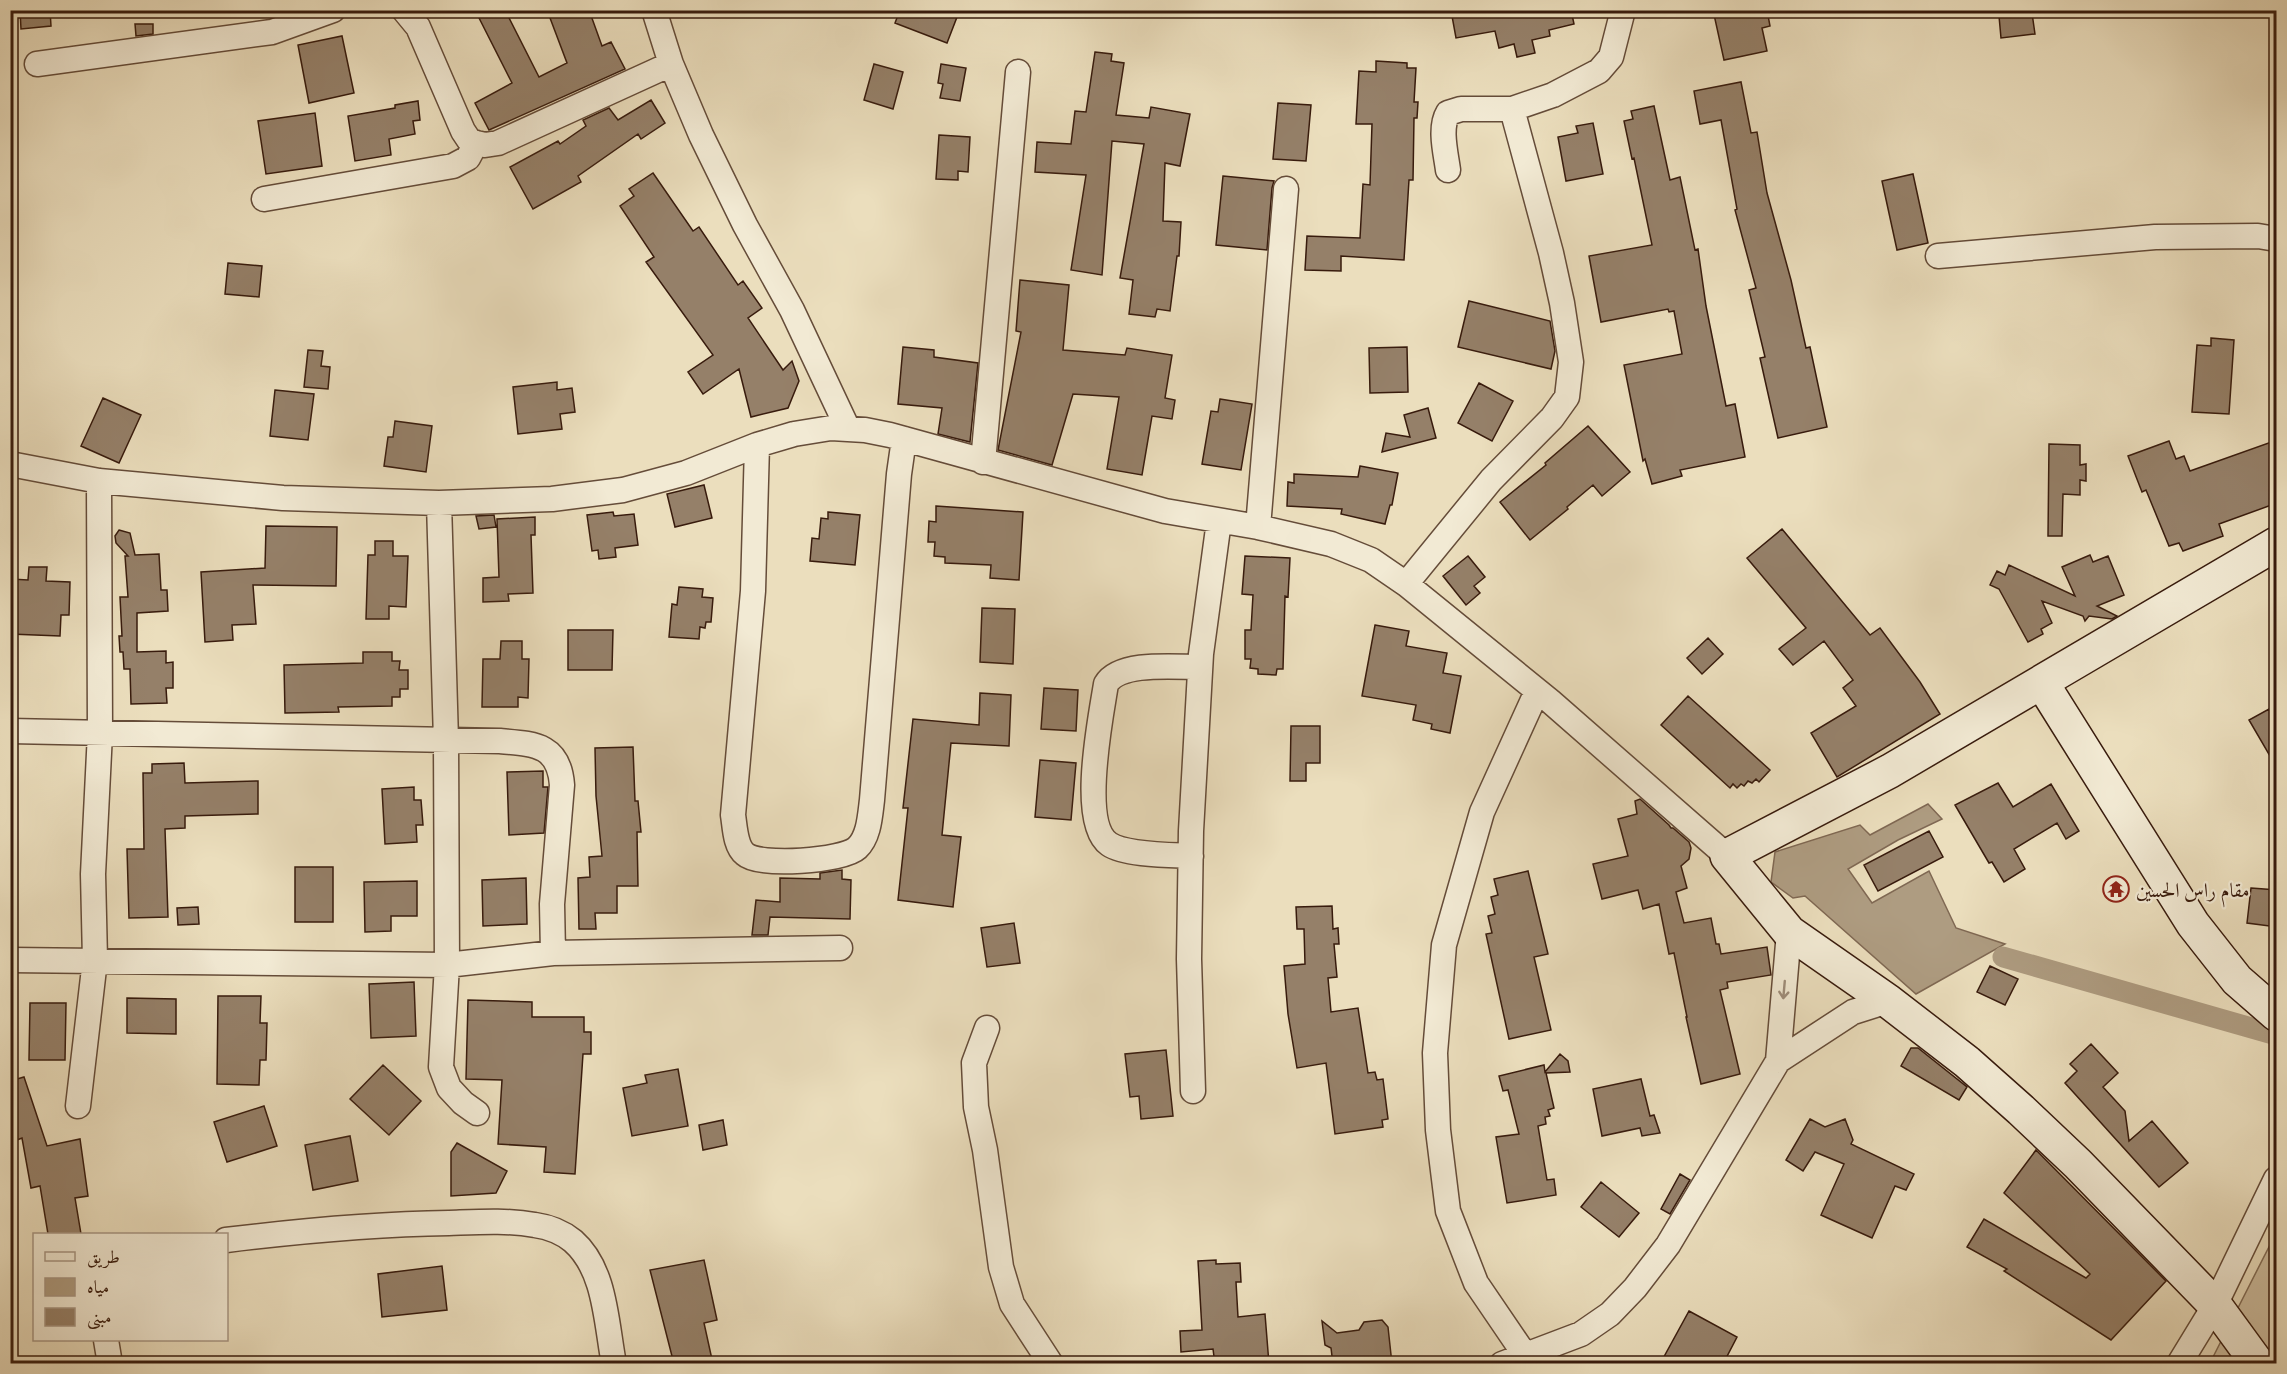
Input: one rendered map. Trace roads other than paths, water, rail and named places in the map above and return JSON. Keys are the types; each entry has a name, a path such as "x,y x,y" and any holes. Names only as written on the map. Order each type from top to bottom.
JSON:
{"street":[{"path":"37,64 272,32 333,10"},
{"path":"404,10 418,27 463,131 469,140 485,145 514,137 671,64"},
{"path":"654,10 671,64 711,155 745,225 792,310 848,429"},
{"path":"1448,170 1444,119 1448,113 1461,109 1512,109 1553,96 1599,71 1611,57 1623,10"},
{"path":"983,462 1018,72"},
{"path":"1406,584 1491,480 1552,418 1567,398 1571,362 1562,303 1551,253 1512,109"},
{"path":"264,199 453,166 468,158 476,143"},
{"path":"1258,527 1286,189"},
{"path":"1938,256 2155,237 2277,239"},
{"path":"10,464 99,481 283,498 439,503 552,499 623,490 686,473 757,445 794,434 831,428 865,430 1165,511 1258,527 1331,544 1371,560 1406,584 1538,691 1727,856 1789,932 1888,1001 1967,1062 2021,1110 2078,1164 2215,1305 2258,1364"},
{"path":"757,445 753,591 733,815 735,833 744,854 754,859 772,861 827,858 847,854 857,848 867,828 872,800 898,474 904,439"},
{"path":"78,1106 95,960 93,874 100,733 99,481"},
{"path":"439,503 446,740 447,965 442,1073 449,1089 477,1113"},
{"path":"1193,1090 1189,959 1191,856 1200,667 1219,521"},
{"path":"1727,856 1890,771 2277,544"},
{"path":"1191,856 1132,851 1110,844 1101,835 1093,804 1097,736 1110,678 1118,672 1134,669 1200,667"},
{"path":"2042,683 2193,924 2237,980 2277,1014"},
{"path":"1525,1355 1476,1283 1448,1211 1438,1130 1435,1053 1444,945 1469,856 1482,812 1538,691"},
{"path":"10,731 446,740 526,743 549,751 556,759 561,771 562,784 552,904 553,953"},
{"path":"1778,1061 1789,932"},
{"path":"10,960 447,965 553,953 840,948"},
{"path":"1502,1364 1581,1334 1610,1314 1635,1288 1668,1245 1778,1061 1853,1012 1888,1001"},
{"path":"987,1028 974,1063 976,1107 985,1150 1001,1267 1012,1304 1051,1364"},
{"path":"2179,1364 2215,1305 2277,1179"},
{"path":"228,1240 402,1224 500,1222 535,1225 556,1230 572,1240 585,1254 593,1268 599,1282 614,1364"},
{"path":"106,1341 110,1364"}],"water":[{"path":"1928,804 1942,819 1898,840 1848,869 1872,903 1929,871 1956,928 2005,944 1916,994 1805,896 1793,898 1771,882 1775,852 1860,825 1870,835"}],"waterway":[{"path":"2003,957 2276,1035"}],"place":[{"name":"مقام راس الحسين","path":"2116,889"}]}
